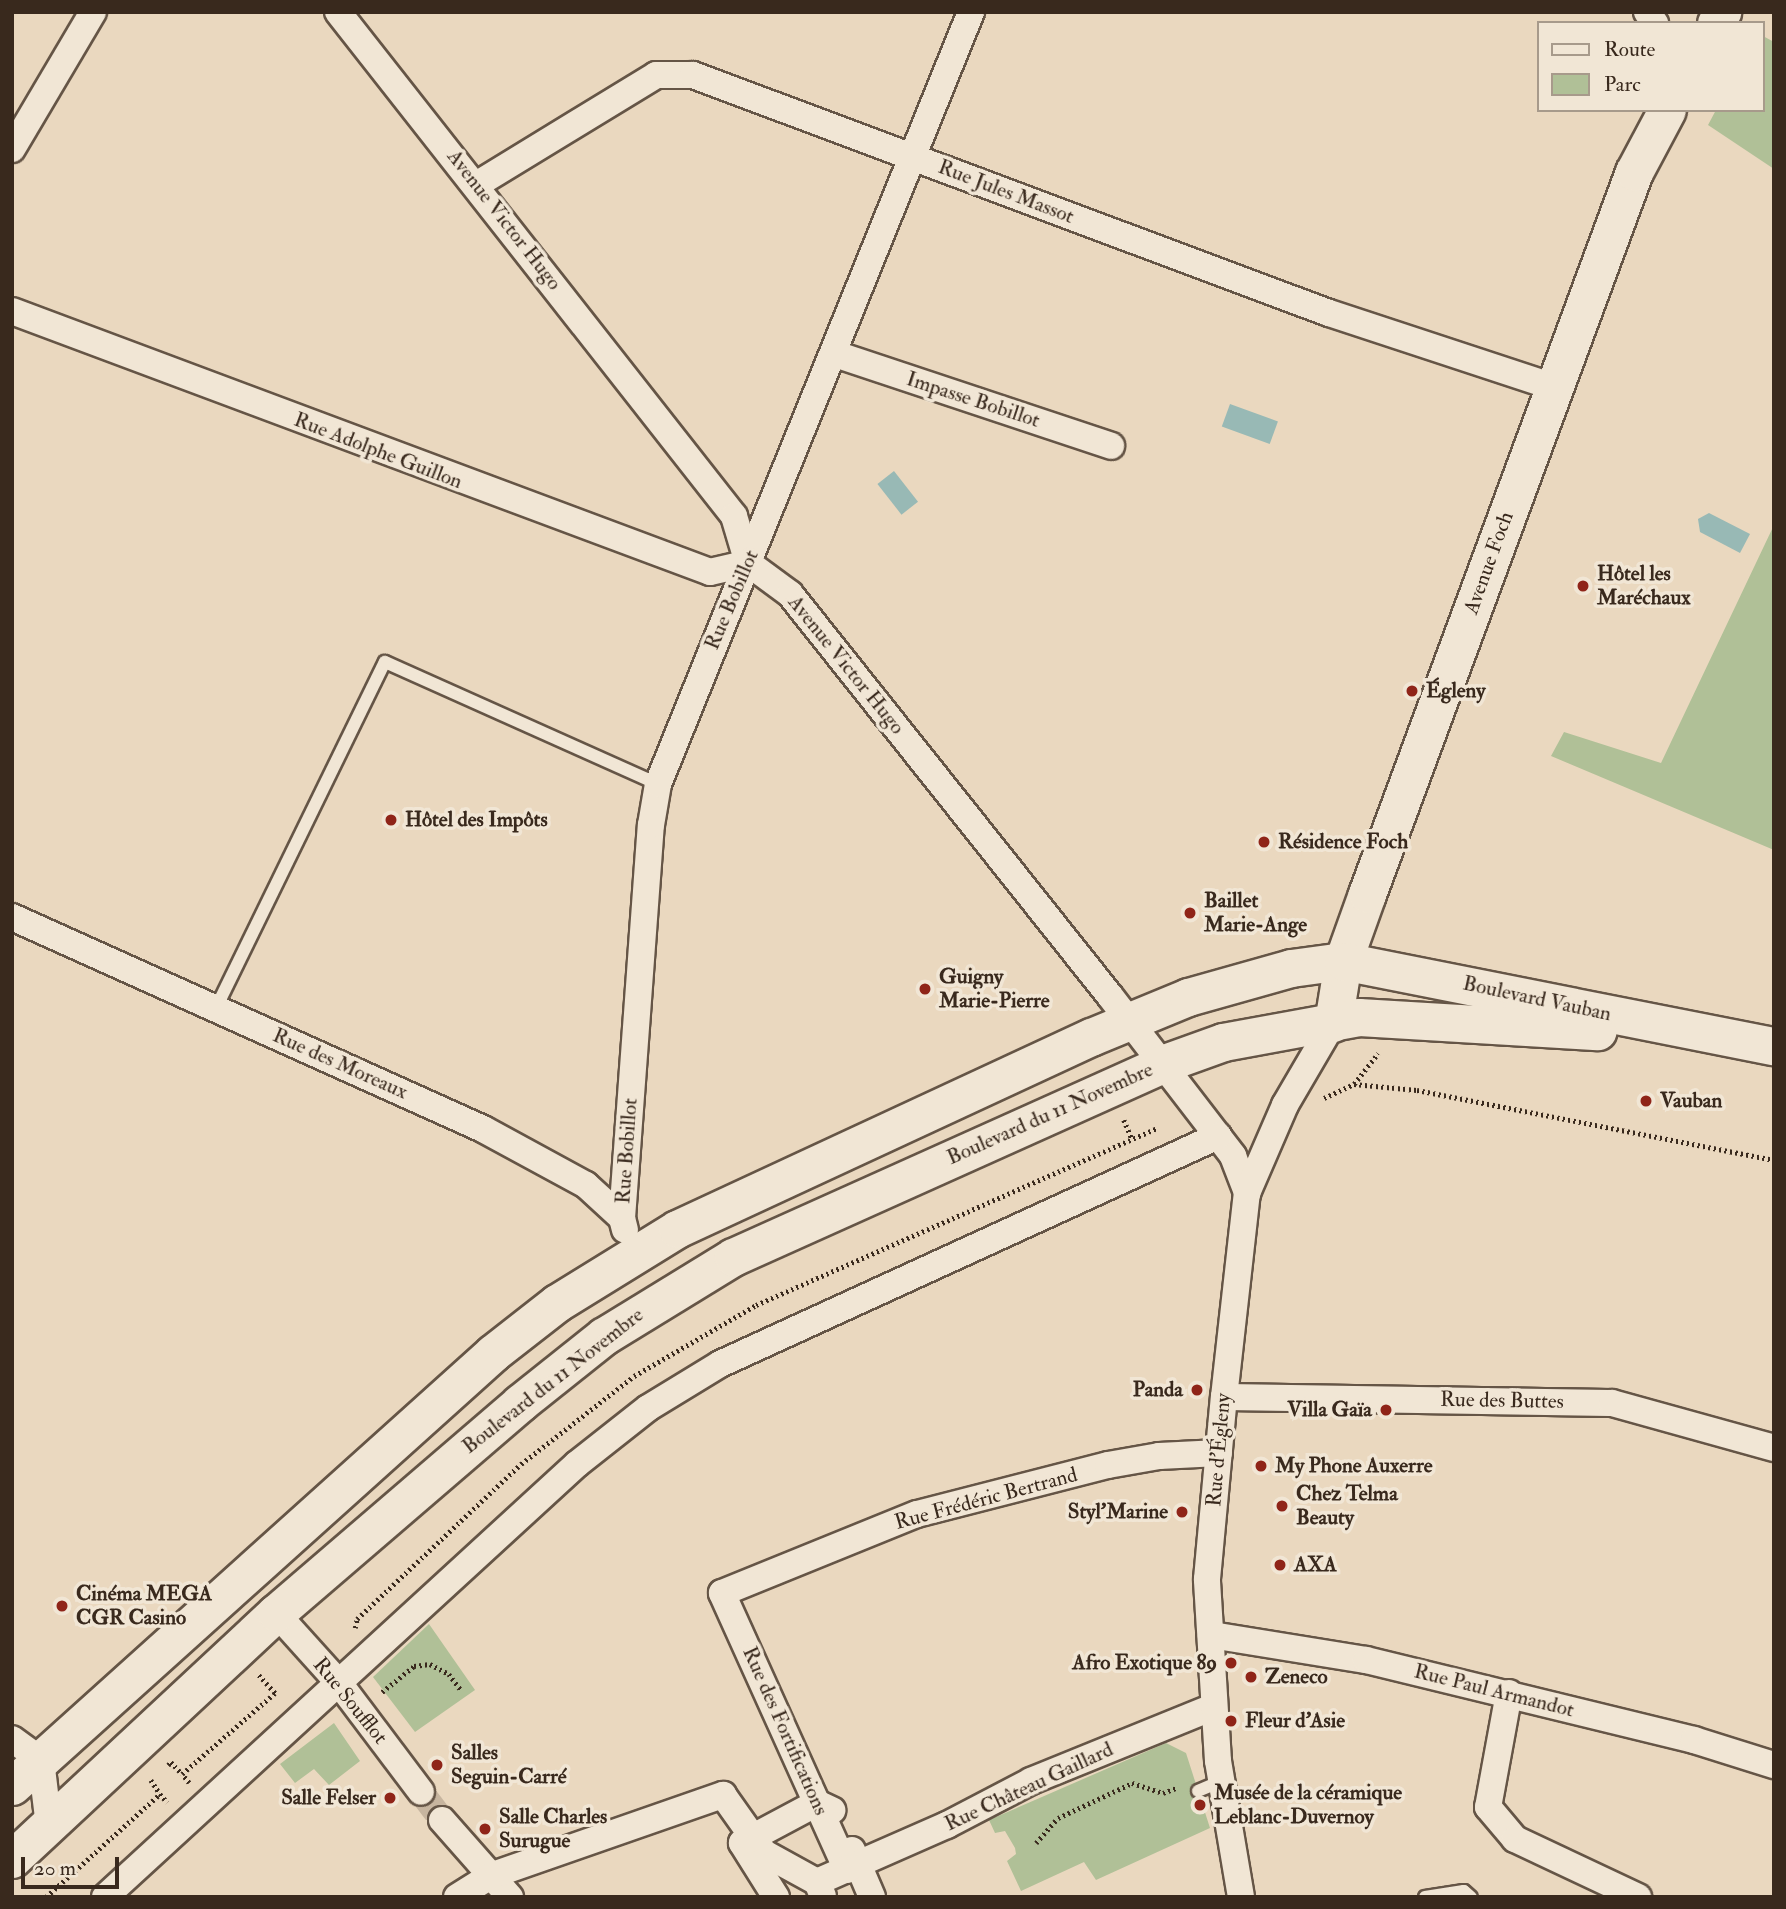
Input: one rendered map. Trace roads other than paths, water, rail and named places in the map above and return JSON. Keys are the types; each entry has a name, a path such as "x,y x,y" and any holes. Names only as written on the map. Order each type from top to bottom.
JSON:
{"main road":[{"name":"Avenue Foch","path":"1333,1023 1343,961 1634,172 1666,112"},
{"path":"12,1786 26,1750 244,1577 493,1353 632,1253 970,1091 1129,1021 1201,993 1292,968 1343,961"},
{"name":"Boulevard Vauban","path":"1343,961 1774,1046"},
{"name":"Boulevard du 11 Novembre","path":"12,1859 276,1613 520,1403 658,1299 733,1258 1162,1064 1223,1042 1333,1023 1391,1031"},
{"name":"Boulevard Vauban","path":"1391,1031 1732,1039"},
{"path":"244,1577 276,1613"}],"street":[{"path":"12,149 93,12"},
{"name":"Avenue Victor Hugo","path":"338,12 734,516 748,563 790,594 1218,1136 1233,1156 1247,1193"},
{"name":"Rue Bobillot","path":"622,1218 651,825 658,784 835,355 971,12"},
{"name":"Rue Jules Massot","path":"476,185 656,75 693,75 1329,313 1554,387"},
{"name":"Rue Adolphe Guillon","path":"12,311 710,572 748,563"},
{"name":"Impasse Bobillot","path":"835,355 1111,446"},
{"name":"Rue des Moreaux","path":"12,917 483,1129 586,1185 622,1218"},
{"name":"Rue d'Égleny","path":"1241,1897 1208,1787 1213,1707 1207,1580 1224,1397 1247,1193 1284,1105 1333,1023"},
{"path":"105,1897 577,1464 648,1408 720,1364 1218,1136"},
{"path":"622,1218 632,1253"},
{"name":"Rue des Buttes","path":"1224,1397 1612,1403 1774,1448"},
{"name":"Rue Frédéric Bertrand","path":"722,1593 917,1514 1108,1465 1159,1456 1219,1453"},
{"name":"Rue des Fortifications","path":"722,1593 817,1803 872,1897"},
{"name":"Rue Soufflot","path":"276,1613 339,1683 421,1792"},
{"name":"Rue Paul Armandot","path":"1210,1635 1366,1660 1509,1693 1774,1765"},
{"path":"1509,1693 1489,1807 1515,1839 1638,1897"},
{"name":"Rue Château Gaillard","path":"820,1890 853,1867 1031,1782 1213,1707"},
{"path":"26,1750 49,1826"},
{"path":"457,1897 490,1876 723,1795 758,1845 820,1890"},
{"path":"776,1897 741,1843 758,1845 817,1803"},
{"path":"442,1820 510,1897"}],"lane":[{"path":"216,1008 385,662 658,784"},
{"path":"1425,1897 1464,1891 1471,1897"}],"water":[{"path":"1230,404 1278,421 1270,444 1222,427"},
{"path":"894,471 918,502 901,515 877,484"},
{"path":"1709,513 1750,534 1740,553 1700,532 1698,519"}],"tunnel":[{"path":"421,1792 442,1820"}],"place":[{"name":"Hôtel les Maréchaux","path":"1583,586"},
{"name":"Égleny","path":"1412,691"},
{"name":"Hôtel des Impôts","path":"391,820"},
{"name":"Résidence Foch","path":"1264,842"},
{"name":"Baillet Marie-Ange","path":"1190,913"},
{"name":"Guigny Marie-Pierre","path":"925,989"},
{"name":"Vauban","path":"1646,1101"},
{"name":"Panda","path":"1197,1390"},
{"name":"Villa Gaïa","path":"1386,1410"},
{"name":"My Phone Auxerre","path":"1261,1466"},
{"name":"Chez Telma Beauty","path":"1282,1506"},
{"name":"Styl'Marine","path":"1182,1512"},
{"name":"AXA","path":"1280,1565"},
{"name":"Cinéma MEGA CGR Casino","path":"62,1606"},
{"name":"Afro Exotique 89","path":"1231,1663"},
{"name":"Zeneco","path":"1251,1677"},
{"name":"Fleur d'Asie","path":"1231,1721"},
{"name":"Salles Seguin-Carré","path":"437,1765"},
{"name":"Salle Felser","path":"390,1798"},
{"name":"Musée de la céramique Leblanc-Duvernoy","path":"1200,1805"},
{"name":"Salle Charles Surugue","path":"485,1829"}]}
